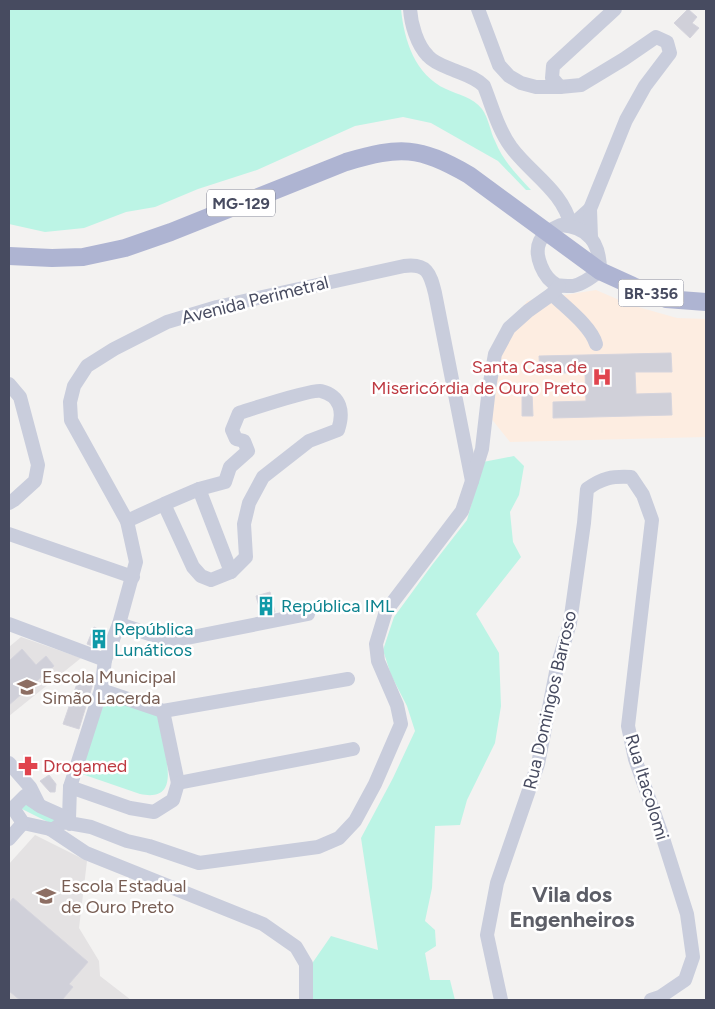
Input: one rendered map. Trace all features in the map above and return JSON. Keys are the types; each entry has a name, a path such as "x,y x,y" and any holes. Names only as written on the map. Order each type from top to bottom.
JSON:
{"main road":[{"name":"MG-129","path":"9,256 83,257 125,248 171,232 346,162 376,153 402,150 426,154 449,163 469,175 600,270"},
{"name":"BR-356","path":"600,270 666,299 706,302"}],"street":[{"path":"410,9 414,32 428,56 439,63 478,80 484,86 505,137 512,148 560,198 568,212 571,226"},
{"path":"478,9 499,65 509,76 521,83 536,87 581,85 656,37 667,42 670,53 645,86 626,120 590,209 591,238"},
{"path":"560,87 552,78 553,66 615,9"},
{"path":"571,226 590,209"},
{"path":"9,763 27,792 40,806 67,822 91,827 127,841 149,846 199,863 318,847 340,838 355,821 375,784 401,724 397,705 378,661 376,644 386,611 462,511 482,448 495,354 509,328 528,311 555,290 574,286 588,280 600,270 598,251 591,238 578,228 561,225 546,232 540,240 537,248 538,259 555,290 593,337 596,344"},
{"name":"Avenida Perimetral","path":"67,822 70,787 101,690 105,660 119,624 136,562 127,521 71,420 70,402 74,386 87,366 114,349 176,320 217,306 409,265 422,266 428,272 432,281 472,481"},
{"path":"9,384 20,397 38,465 35,481 9,503"},
{"path":"127,521 164,504 199,489 225,482 230,467 248,451 244,441 236,439 232,430 239,413 319,391 334,397 342,409 342,419 338,430 309,441 263,477 249,504 244,524 246,557 231,572 211,580 201,576 193,567 164,504"},
{"name":"Rua Domingos Barroso","path":"501,1000 487,935 497,883 538,764 557,667 570,623 587,489 600,480 619,476 631,477 643,495 652,520"},
{"path":"199,489 231,572"},
{"name":"Rua Itacolomi","path":"651,1000 660,997 685,980 693,957 687,914 635,759 628,726 652,520"},
{"path":"9,534 133,577"},
{"path":"119,624 165,639 187,638 308,614"},
{"path":"9,624 105,660"},
{"path":"101,690 163,711 348,679"},
{"path":"70,787 130,808 154,812 173,800 178,783 163,711"},
{"path":"178,783 353,749"},
{"path":"27,792 11,808 23,823 50,830 86,854 263,924 296,947 306,964 306,1000"},
{"path":"50,830 67,822"},
{"path":"67,822 86,854"},
{"path":"9,839 23,823"}],"shaded area":[{"name":"Santa Casa de Misericórdia de Ouro Preto","path":"596,290 631,305 677,318 706,319 706,437 510,442 490,417 503,336 527,301"},
{"name":"Escola Municipal Simão Lacerda","path":"21,637 81,658 9,716 9,647"},
{"name":"Escola Estadual de Ouro Preto","path":"35,835 87,861 79,928 99,961 100,976 131,1000 9,1000 9,864"}],"green space":[{"path":"9,9 401,9 408,44 419,66 435,83 470,99 482,109 502,155 531,190 526,190 498,161 431,123 403,117 355,126 257,170 198,189 155,207 126,212 84,228 45,232 9,224"},
{"path":"514,456 524,466 519,495 510,512 513,542 521,557 476,614 499,653 501,706 495,743 467,800 460,825 435,826 432,888 425,921 435,930 436,946 425,953 430,980 450,980 455,1000 305,1000 311,965 331,936 378,950 361,838 393,778 415,731 407,706 391,675 383,650 394,617 467,520 483,462"},
{"path":"106,698 158,715 168,768 167,784 159,793 151,795 140,794 79,773"},
{"path":"22,802 60,815 54,825 22,809"}],"building":[{"path":"688,9 697,17 692,23 699,28 690,38 674,23"},
{"path":"671,353 672,372 635,372 636,394 671,393 672,415 553,418 553,402 586,401 585,372 540,374 539,356"},
{"path":"522,392 532,392 533,416 522,416"},
{"name":"República IML","path":"270,592 275,612 261,614 256,596"},
{"name":"República Lunáticos","path":"94,627 106,633 100,649 87,644"},
{"path":"22,649 36,665 46,656 54,666 9,705 9,661"},
{"path":"80,675 94,680 79,729 63,724"},
{"path":"49,775 56,784 55,792 50,792 40,781"},
{"path":"13,898 88,962 69,984 73,987 62,1000 20,1000 9,991 9,903"}],"place":[{"name":"Santa Casa de Misericórdia de Ouro Preto","path":"602,377"},
{"name":"República IML","path":"266,606"},
{"name":"República Lunáticos","path":"99,639"},
{"name":"Escola Municipal Simão Lacerda","path":"27,687"},
{"name":"Drogamed","path":"28,766"},
{"name":"Escola Estadual de Ouro Preto","path":"46,896"}],"district":[{"name":"Vila dos Engenheiros","path":"572,906"}]}
